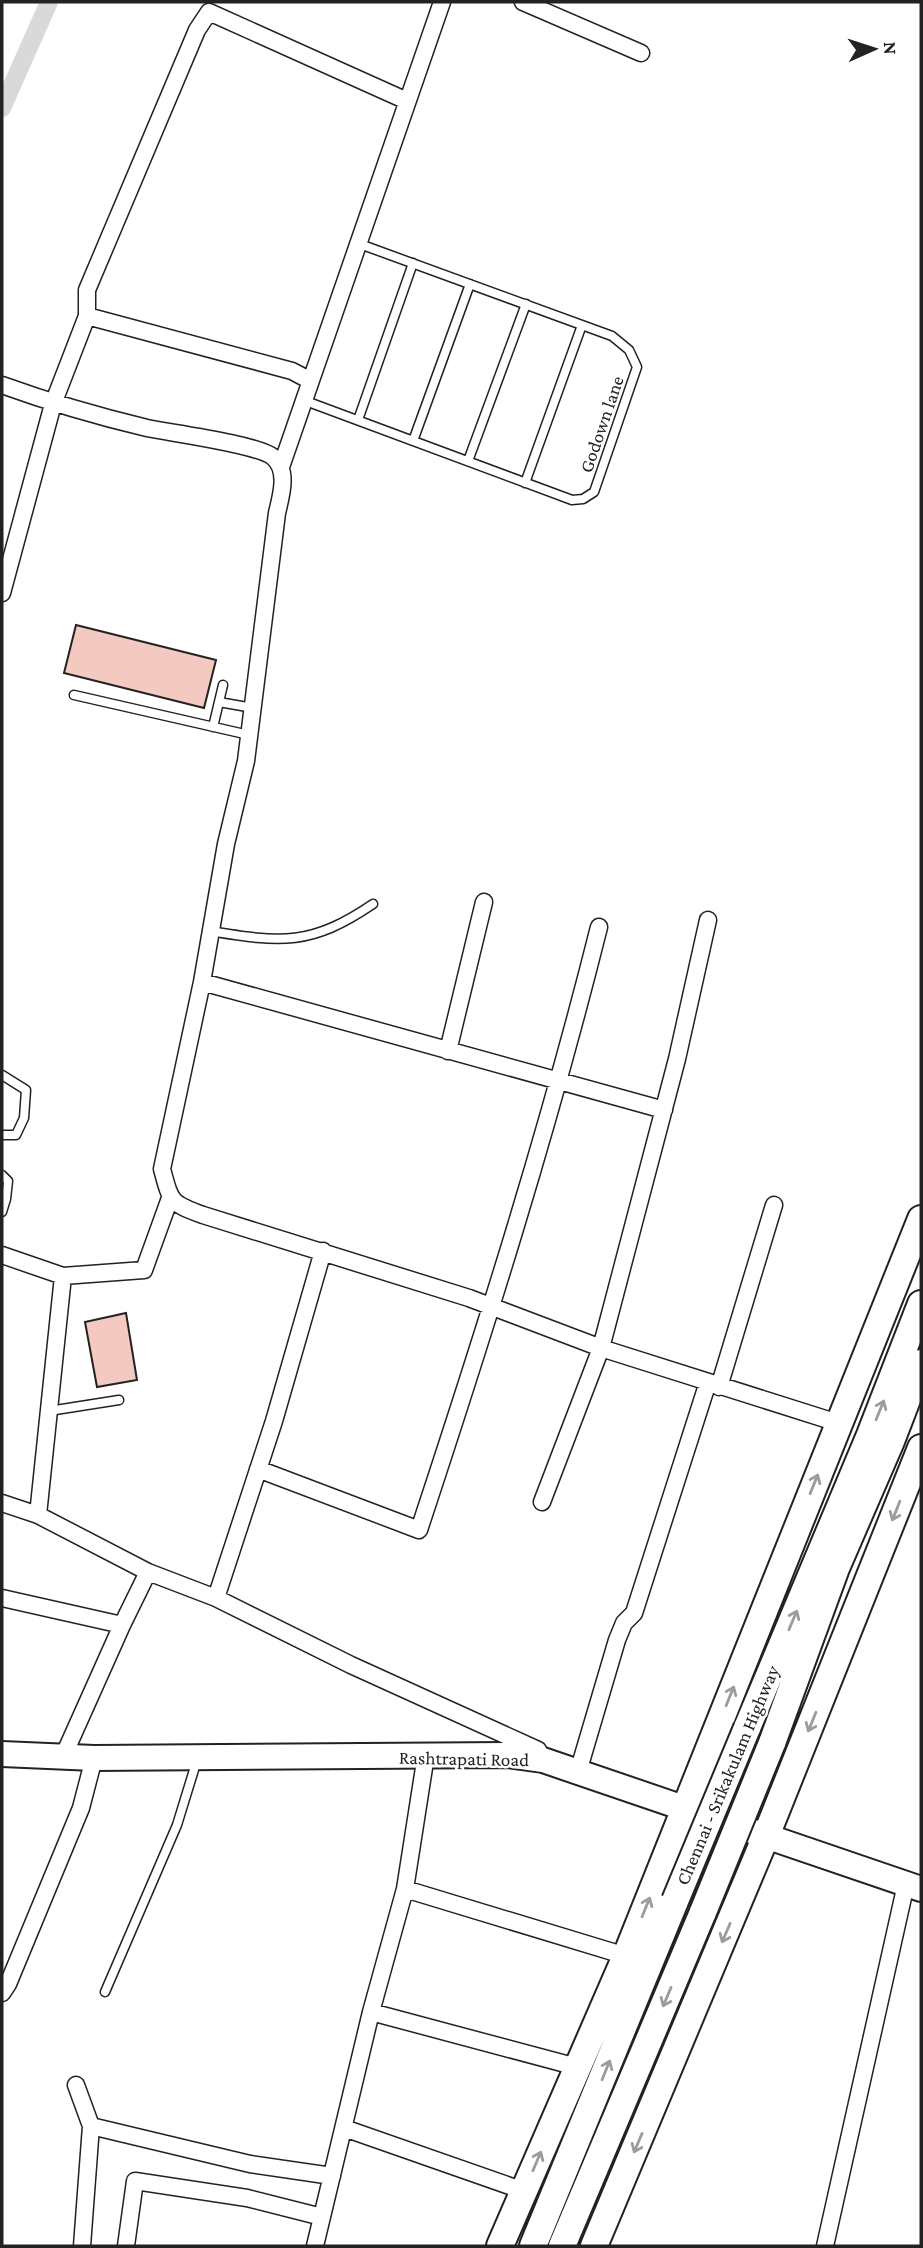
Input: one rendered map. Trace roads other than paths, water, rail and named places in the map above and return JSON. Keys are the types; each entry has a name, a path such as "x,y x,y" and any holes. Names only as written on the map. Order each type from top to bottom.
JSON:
{"highway":[{"path":"500,2246 626,1956 921,1219"},
{"name":"Chennai - Srikakulam Highway","path":"533,2246 870,1435 921,1304"},
{"path":"562,2246 772,1743 836,1568 891,1441 921,1363"},
{"path":"594,2246 766,1836 921,1448"}],"main road":[{"name":"Rashtrapati Road","path":"2,1754 94,1758 507,1755 543,1760 913,1886"}],"street":[{"path":"2,1255 64,1276 144,1270 170,1198 162,1169 202,982 226,844 246,761 276,513 282,492 281,467 442,2"},
{"path":"523,2 641,53"},
{"path":"2,593 52,404 87,316 87,290 197,30 209,12 407,101"},
{"path":"87,316 292,371 309,380"},
{"path":"2,385 52,404 146,428 240,446 272,456 281,467"},
{"path":"449,1051 484,902"},
{"path":"542,1502 601,1348 664,1110 708,920"},
{"path":"258,1469 419,1530 493,1307 559,1082 599,927"},
{"path":"202,982 664,1110"},
{"path":"170,1198 181,1207 203,1215 323,1251 493,1307 601,1348 838,1423"},
{"path":"578,1772 617,1640 624,1623 634,1613 774,1205"},
{"path":"216,1598 274,1421 323,1251"},
{"path":"38,1516 64,1276"},
{"path":"2,1503 38,1516 148,1572 216,1598 351,1665 538,1750 543,1760"},
{"path":"63,1757 148,1572"},
{"path":"2,1598 122,1625"},
{"path":"315,2246 405,1889 425,1755"},
{"path":"2,1993 81,1808 94,1758"},
{"path":"825,2246 913,1886"},
{"path":"405,1889 626,1956"},
{"path":"372,2012 577,2067"},
{"path":"76,2085 90,2126 82,2246"},
{"path":"90,2126 250,2164 332,2176"},
{"path":"344,2128 524,2191"},
{"path":"126,2246 135,2181 247,2198 322,2217"}],"lane":[{"name":"Godown lane","path":"303,400 572,500 583,499 594,492 637,368 629,350 612,336 357,243"},
{"path":"358,421 412,263"},
{"path":"412,441 470,284"},
{"path":"468,461 526,304"},
{"path":"525,483 582,325"},
{"path":"213,727 223,685"},
{"path":"74,695 250,735"},
{"path":"219,702 253,708"},
{"path":"210,931 261,940 299,939 343,924 373,904"},
{"path":"2,1075 26,1090 24,1118 16,1135 2,1135"},
{"path":"2,1175 8,1181 2,1212"},
{"path":"49,1411 118,1400"},
{"path":"105,1992 177,1825 197,1757"}],"waterway":[{"path":"2,108 49,2"}]}
